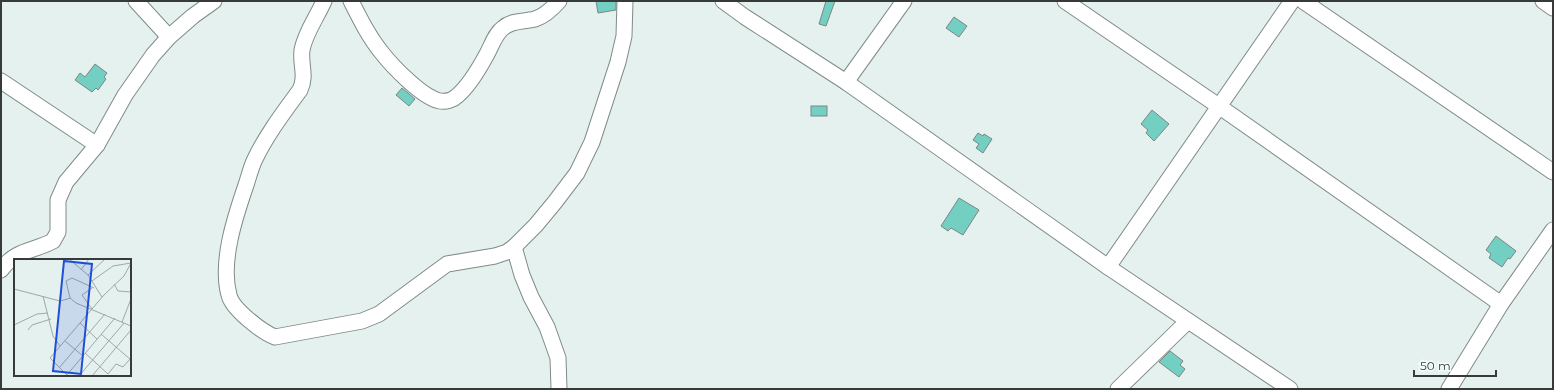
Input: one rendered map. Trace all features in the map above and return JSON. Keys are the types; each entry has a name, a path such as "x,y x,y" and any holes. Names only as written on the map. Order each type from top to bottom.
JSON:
{"street":[{"path":"136,1 169,37"},
{"path":"1,270 8,260 18,254 53,241 58,232 58,200 61,191 73,172 97,146 125,95 153,55 169,37 193,16 214,1"},
{"path":"324,1 304,42 302,50 303,83 300,90 272,129 254,160 238,207 227,256 229,296 238,309 268,334 276,337 362,322 380,314 447,264 495,256 507,252 514,247 536,225 577,173 592,142 618,62 624,36 625,1"},
{"path":"351,1 361,22 382,53 405,78 433,98 441,101 450,101 458,96 482,64 496,36 502,28 509,24 543,16 559,1"},
{"path":"723,1 846,82 1108,267 1290,389"},
{"path":"846,82 904,1"},
{"path":"1065,1 1220,107 1501,304"},
{"path":"1108,267 1292,1"},
{"path":"1302,1 1553,172"},
{"path":"1543,1 1553,8"},
{"path":"1,82 97,146"},
{"path":"1449,389 1501,304 1553,230"},
{"path":"514,247 522,275 531,297 547,327 558,358 559,389"},
{"path":"1118,389 1188,321"}],"building":[{"path":"596,1 616,1 616,10 598,13"},
{"path":"826,1 835,1 826,26 819,24"},
{"path":"954,17 967,26 959,37 946,28"},
{"path":"95,64 107,73 104,77 106,79 98,90 96,88 92,92 75,80 80,73 85,77"},
{"path":"402,88 415,99 409,106 396,95"},
{"path":"811,106 827,106 827,116 811,116"},
{"path":"1152,110 1169,124 1154,141 1146,133 1148,130 1141,124"},
{"path":"978,133 983,136 984,134 992,139 983,153 976,148 979,144 973,140"},
{"path":"959,198 979,210 963,235 951,228 948,231 941,226"},
{"path":"1496,236 1516,251 1510,259 1508,258 1502,267 1489,258 1491,254 1486,250"},
{"path":"1170,351 1183,361 1180,365 1185,369 1179,377 1159,362"}]}
